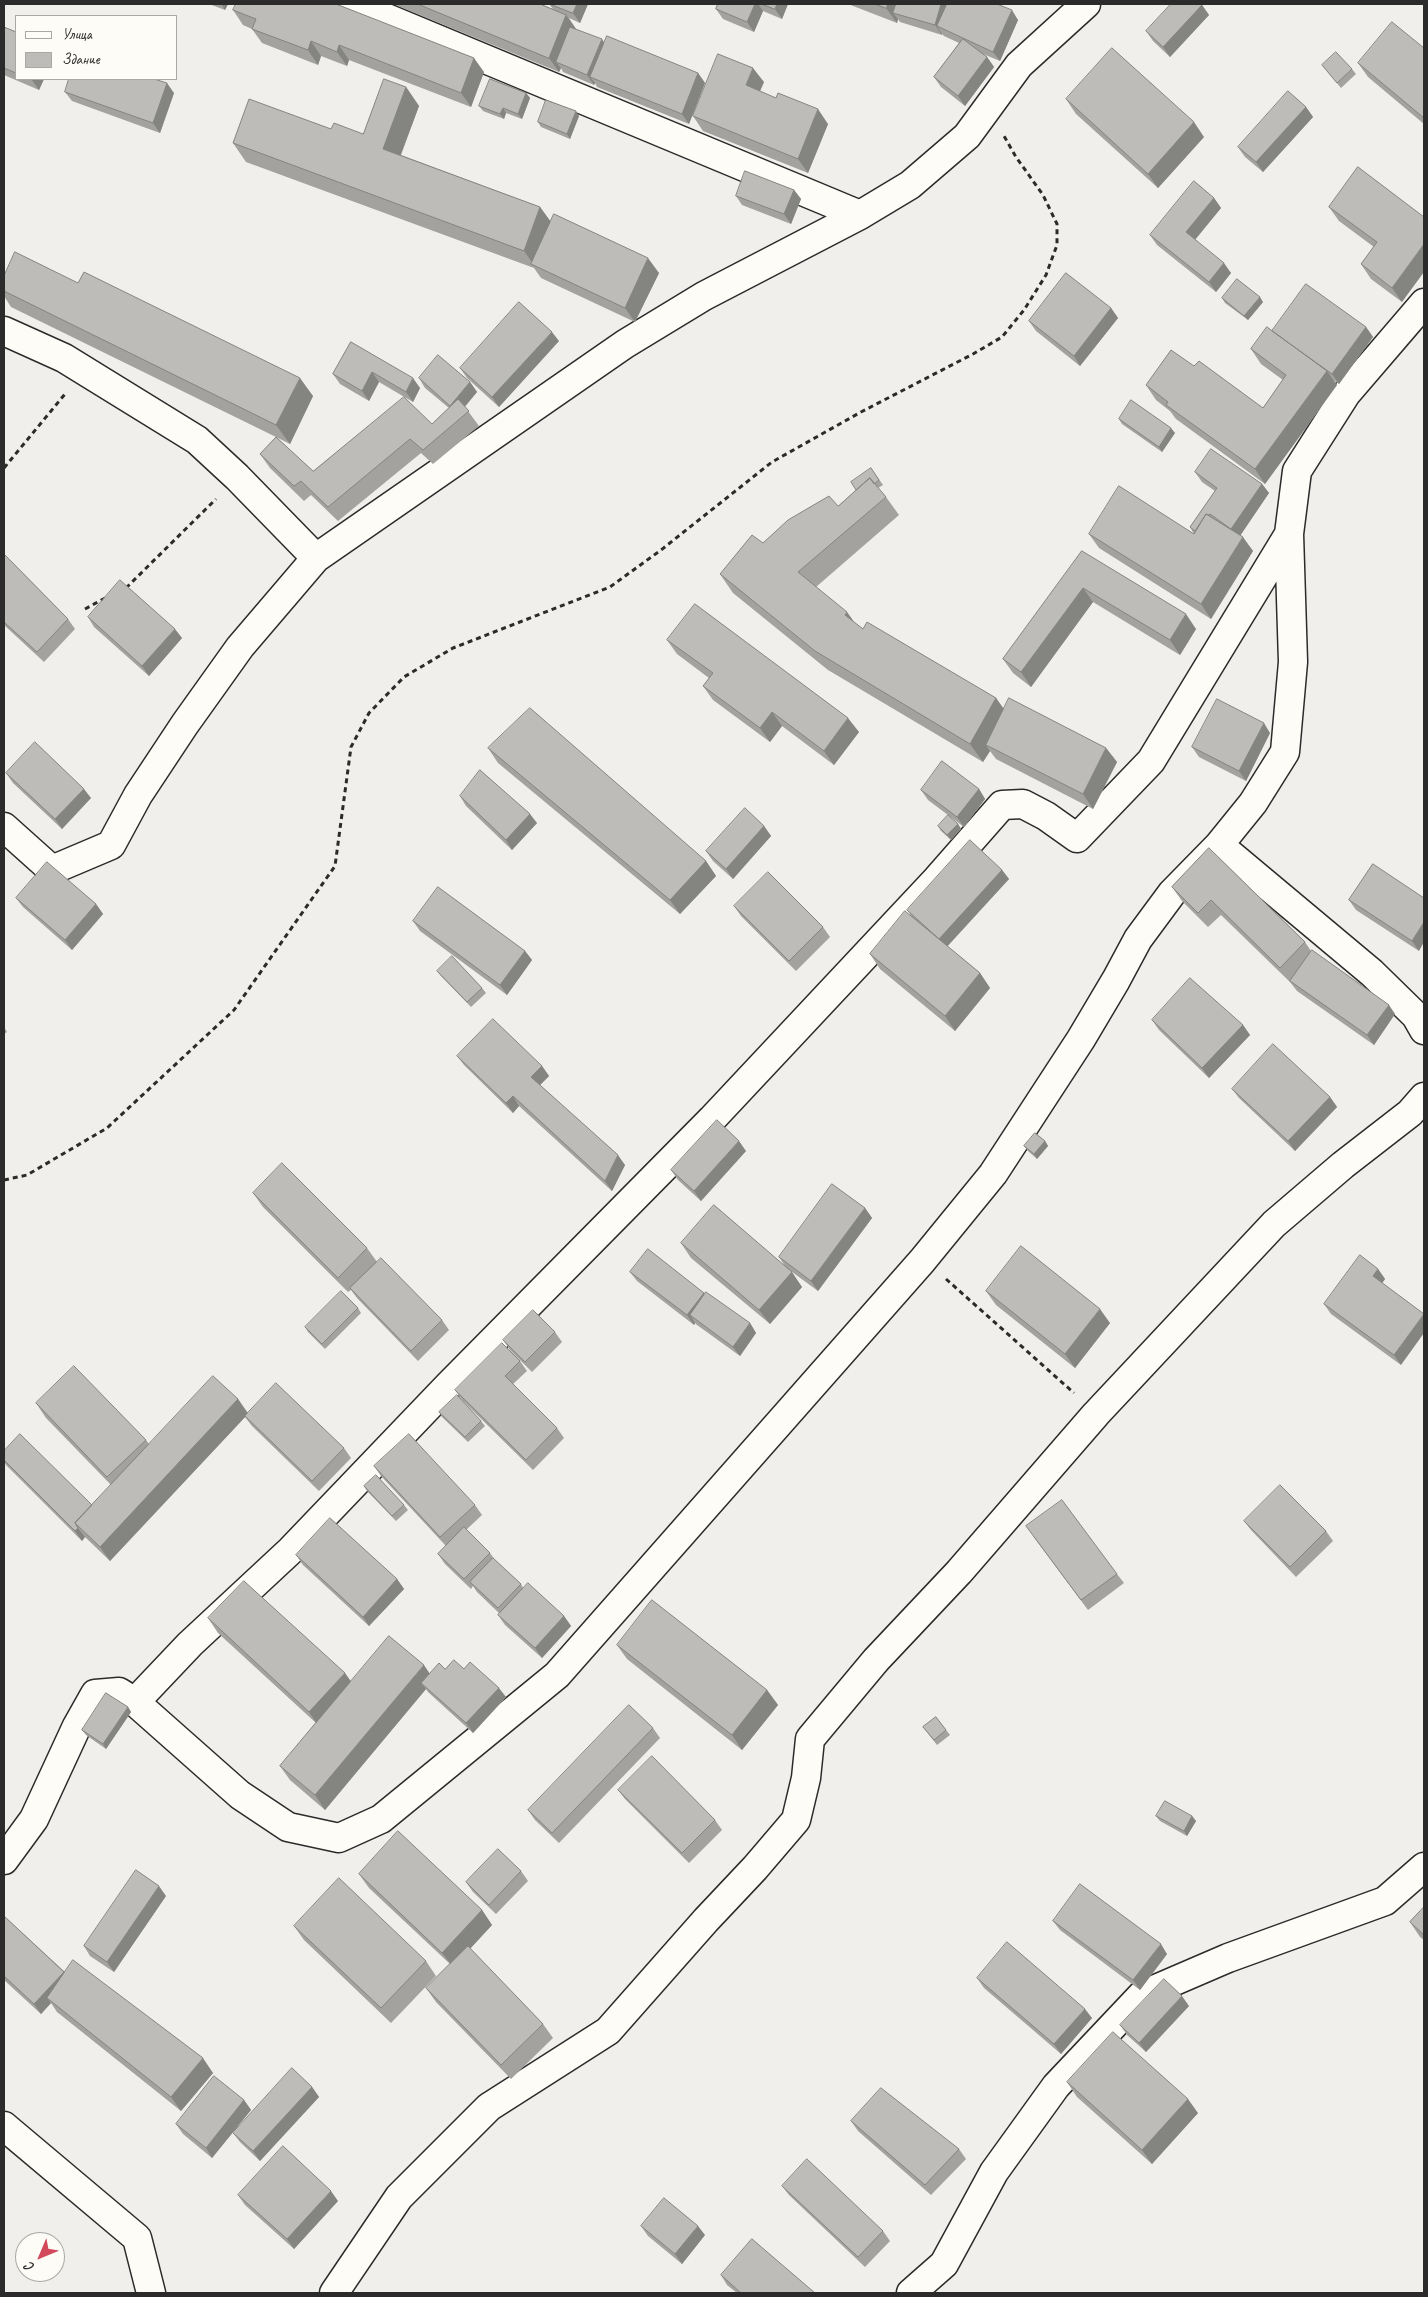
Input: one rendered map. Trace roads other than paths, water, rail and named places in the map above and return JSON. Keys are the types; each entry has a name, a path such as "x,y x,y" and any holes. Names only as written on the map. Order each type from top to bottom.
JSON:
{"street":[{"path":"353,4 860,215"},
{"path":"4,827 52,870 111,845 138,796 190,716 240,646 316,558 625,344 704,296 860,215 910,185 967,136 1019,66 1086,4"},
{"path":"4,1860 34,1819 77,1726 95,1694 119,1692 135,1702 240,1795 288,1828 339,1838 381,1819 557,1675 922,1261 993,1174 1081,1039 1138,939 1172,893 1220,845 1253,803 1285,752 1293,662 1288,534 1297,471 1346,394 1424,303"},
{"path":"4,332 64,358 197,440 237,477 316,558"},
{"path":"135,1702 190,1644 291,1550 448,1386 705,1126 938,879 1002,805 1023,804 1046,816 1077,838 1151,761 1288,534"},
{"path":"1220,845 1372,973 1416,1016 1424,1030"},
{"path":"334,2293 398,2197 489,2107 608,2031 761,1861 796,1820 806,1778 810,1740 876,1660 959,1572 1096,1414 1274,1224 1343,1165 1410,1114 1424,1097"},
{"path":"911,2293 944,2264 994,2172 1056,2086 1142,1995 1228,1958 1385,1901 1424,1867"},
{"path":"4,2126 137,2238 151,2293"}]}
